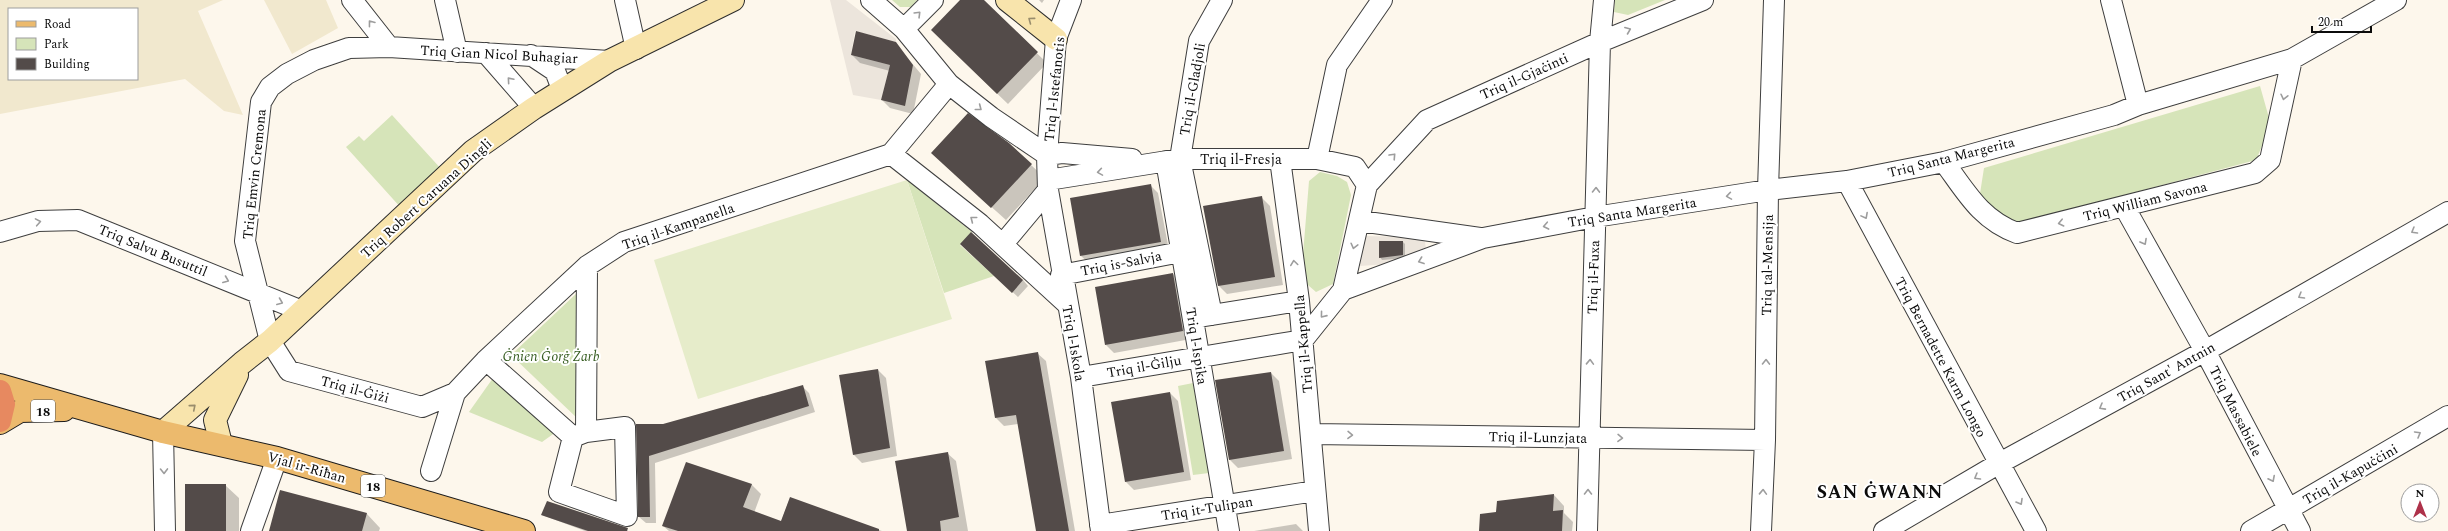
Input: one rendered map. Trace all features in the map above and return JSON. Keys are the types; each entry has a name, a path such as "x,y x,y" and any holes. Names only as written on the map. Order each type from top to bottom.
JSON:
{"highway":[{"name":"18","path":"0,391 4,404 0,422"}],"main road":[{"name":"Vjal ir-Riħan","path":"0,385 164,432 277,458 496,526 524,531"},
{"name":"Vjal ir-Riħan","path":"0,422 20,411 90,410"}],"street":[{"path":"352,0 389,47"},
{"path":"445,0 457,52"},
{"path":"625,0 636,49"},
{"name":"Triq Robert Caruana Dingli","path":"164,432 242,363 270,341 473,151 562,89 609,61 733,0"},
{"path":"871,0 904,29 948,84 990,117 1047,155"},
{"path":"904,29 932,0"},
{"path":"1007,0 1056,39"},
{"name":"Triq l-Istefanotis","path":"1047,155 1056,39 1071,0"},
{"name":"Triq il-Gladjoli","path":"1173,160 1199,41 1222,0"},
{"path":"1302,340 1343,290 1367,185 1355,167 1317,159 1336,65 1382,0"},
{"name":"Triq il-Fuxa","path":"1587,531 1588,437 1600,42 1604,0"},
{"name":"Triq il-Gjaċinti","path":"1367,185 1427,120 1600,42 1702,0"},
{"name":"Triq tal-Mensija","path":"1761,531 1765,440 1768,190 1774,0"},
{"path":"2111,0 2138,105"},
{"name":"Triq Santa Margerita","path":"1343,290 1483,238 1595,217 1768,190 1847,181 1944,162 2114,115 2138,105 2292,59 2396,0"},
{"name":"Triq Gian Nicol Buhagiar","path":"389,47 609,61"},
{"name":"Triq Emvin Cremona","path":"270,341 245,241 261,102 270,87 287,74 314,60 349,48 389,47"},
{"path":"486,53 534,108"},
{"path":"531,55 555,71 562,89"},
{"name":"Triq William Savona","path":"1944,162 1982,213 2000,227 2017,233 2124,208 2255,173 2270,160 2292,59"},
{"path":"948,84 891,154 1003,244 1067,304"},
{"name":"Triq il-Fresja","path":"1047,155 1062,153 1173,160 1317,159"},
{"name":"Triq il-Kampanella","path":"431,471 455,394 486,360 587,266 624,242 891,154"},
{"name":"Triq l-Iskola","path":"1047,155 1048,185 1067,304 1081,377 1100,528"},
{"name":"Triq il-Kappella","path":"1280,159 1299,301 1319,531"},
{"name":"Triq il-Fresja","path":"1048,185 1173,160"},
{"name":"Triq l-Ispika","path":"1173,160 1181,252 1203,317"},
{"name":"Triq l-Ispika","path":"1173,160 1203,317 1199,356 1229,531"},
{"name":"Triq Bernadette Karm Longo","path":"1847,181 1998,464 2036,531"},
{"path":"1003,244 1048,185"},
{"name":"Triq Massabiele","path":"2124,208 2205,351 2300,531"},
{"name":"Triq Sant' Antnin","path":"1884,531 1998,464 2205,351 2448,212"},
{"name":"Triq Salvu Busuttil","path":"0,232 38,221 78,220 302,311"},
{"name":"Triq Santa Margerita","path":"1360,221 1483,238"},
{"name":"Triq is-Salvja","path":"1062,274 1181,252"},
{"path":"486,360 579,434 625,427 627,516 559,492 579,434 587,266"},
{"path":"1203,317 1299,301"},
{"name":"Triq il-Ġilju","path":"1081,377 1199,356 1302,340"},
{"name":"Triq il-Ġiżi","path":"270,341 289,371 422,406 455,394"},
{"name":"Triq Robert Caruana Dingli","path":"221,444 215,420 242,363"},
{"name":"Triq il-Kapuċċini","path":"2251,531 2448,416"},
{"path":"164,432 164,531"},
{"name":"Triq il-Lunzjata","path":"1311,434 1765,440"},
{"path":"251,531 277,458"},
{"name":"Triq it-Tulipan","path":"1100,528 1225,505 1315,491"}],"shaded area":[{"path":"0,0 223,0 198,11 243,115 224,111 185,79 0,114"},
{"path":"264,0 326,0 338,28 292,54"},
{"path":"830,0 846,0 896,39 896,42 855,31 851,55 890,65 881,100 853,95"},
{"path":"1363,236 1417,237 1425,242 1426,249 1403,263 1360,266"}],"green space":[{"path":"892,0 917,0 911,7 900,7"},
{"path":"1615,0 1665,0 1628,15 1614,12"},
{"path":"2260,86 2271,125 2256,160 2012,225 1979,200 1984,168"},
{"path":"392,115 443,171 402,209 346,147 359,136 364,141"},
{"path":"1320,172 1337,176 1347,182 1351,195 1333,284 1316,292 1301,279 1309,181"},
{"path":"907,180 972,232 960,245 994,276 944,293"},
{"path":"907,180 952,319 698,399 654,260"},
{"name":"Ġnien Ġorġ Żarb","path":"578,292 578,419 511,355"},
{"path":"493,378 556,432 542,442 469,412"},
{"path":"1193,383 1209,473 1193,475 1178,386"}],"building":[{"path":"960,0 984,0 1038,52 997,94 931,30"},
{"path":"856,31 896,42 913,65 905,106 881,100 890,65 851,55"},
{"path":"968,113 1009,143 1032,164 991,208 931,153"},
{"path":"1151,184 1161,242 1080,256 1070,198"},
{"path":"1262,196 1275,277 1218,286 1203,206"},
{"path":"971,232 1023,280 1012,293 960,244"},
{"path":"1379,241 1403,241 1403,255 1379,258"},
{"path":"1173,273 1183,331 1105,345 1095,287"},
{"path":"1038,352 1069,531 1036,531 1016,415 995,418 985,361"},
{"path":"878,369 890,448 853,455 839,375"},
{"path":"1271,372 1284,451 1229,460 1215,380"},
{"path":"803,385 809,406 649,456 650,517 638,517 636,424 663,424"},
{"path":"1170,392 1184,472 1125,482 1111,402"},
{"path":"948,452 959,517 940,521 941,531 907,531 895,461"},
{"path":"686,462 752,484 743,507 781,521 790,497 879,529 879,531 678,531 662,526"},
{"path":"185,484 226,484 226,531 185,531"},
{"path":"280,490 367,513 362,531 269,531"},
{"path":"1554,494 1553,511 1563,510 1562,531 1479,531 1480,514 1496,512 1497,501"},
{"path":"547,501 628,528 627,531 588,531 541,515"}],"district":[{"name":"SAN ĠWANN","path":"1880,492"}]}
